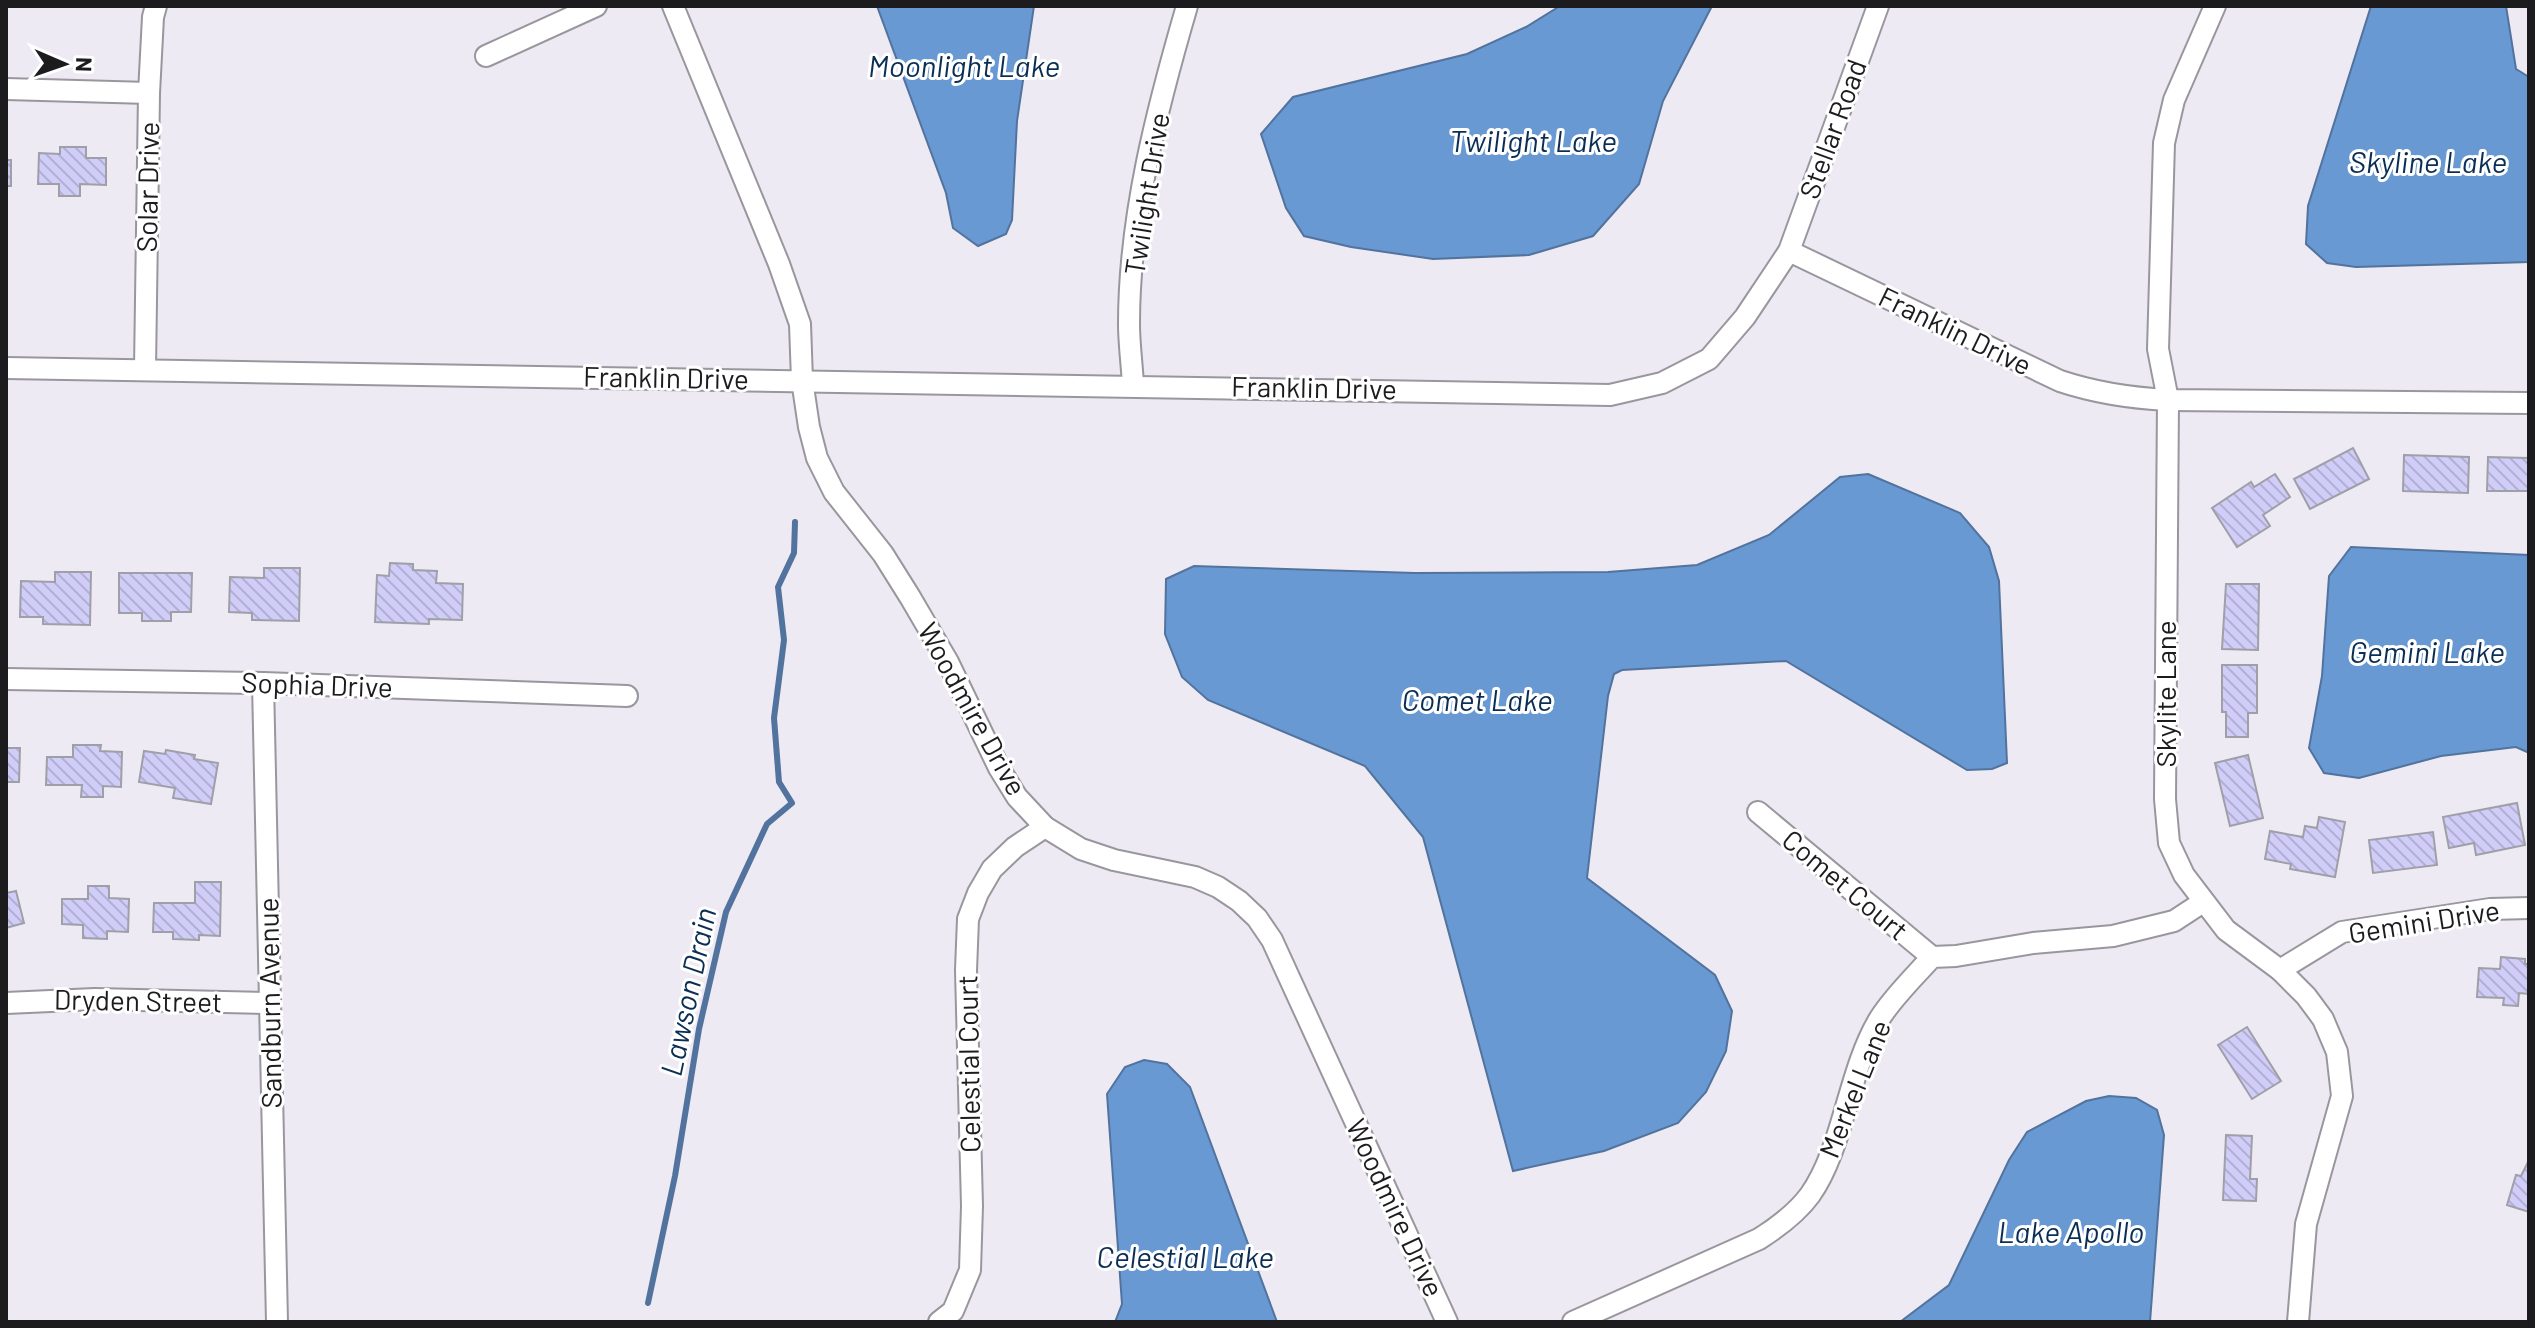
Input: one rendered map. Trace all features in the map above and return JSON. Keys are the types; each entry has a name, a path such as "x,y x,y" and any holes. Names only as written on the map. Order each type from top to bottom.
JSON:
{"street":[{"name":"Solar Drive","path":"145,369 149,93 156,6"},
{"path":"486,56 596,6"},
{"name":"Woodmire Drive","path":"673,6 800,324 802,380 809,427 817,458 834,492 883,554 948,662 999,768 1017,797 1045,827 1081,849 1114,860 1195,877 1218,887 1257,918 1272,940 1447,1322"},
{"name":"Twilight Drive","path":"1133,385 1129,324 1146,163 1187,6"},
{"name":"Stellar Road","path":"1789,251 1878,6"},
{"name":"Skylite Lane","path":"2215,6 2177,90 2164,143 2158,349 2168,400 2167,828 2169,843 2184,875 2203,902 2226,930 2280,970 2323,1019 2337,1052 2342,1093 2306,1224 2298,1322"},
{"path":"6,89 149,93"},
{"name":"Franklin Drive","path":"6,368 1610,395 1662,383 1709,359 1745,317 1789,251 2060,381 2095,393 2121,398 2168,400 2529,403"},
{"name":"Sophia Drive","path":"6,679 263,683 627,696"},
{"name":"Sandburn Avenue","path":"263,683 277,1322"},
{"name":"Comet Court","path":"1758,812 1932,957"},
{"name":"Celestial Court","path":"939,1322 953,1311 970,1270 968,919 992,869 1015,847 1045,827"},
{"path":"1932,957 2113,936 2174,921 2203,902"},
{"name":"Gemini Drive","path":"2280,970 2342,932 2490,909 2529,908"},
{"name":"Merkel Lane","path":"1573,1322 1759,1239 1800,1207 1819,1178 1856,1075 1881,1017 1932,957"},
{"name":"Dryden Street","path":"6,1003 95,999 270,1003"}],"water":[{"name":"Moonlight Lake","path":"877,6 1034,6 1017,121 1012,220 1006,234 978,246 953,228 946,193"},
{"name":"Twilight Lake","path":"1560,6 1712,6 1663,101 1639,184 1593,236 1529,255 1433,259 1351,247 1304,236 1286,208 1261,134 1293,97 1467,54 1526,27"},
{"name":"Skyline Lake","path":"2371,6 2506,6 2516,69 2529,77 2529,262 2356,267 2327,263 2306,244 2308,206"},
{"name":"Comet Lake","path":"1868,474 1960,513 1989,547 1999,581 2007,763 1992,769 1967,770 1786,661 1622,670 1614,674 1608,696 1587,878 1715,975 1732,1011 1726,1051 1706,1092 1678,1123 1604,1151 1513,1171 1423,837 1365,766 1208,700 1182,677 1165,634 1166,579 1194,566 1415,573 1608,572 1697,565 1769,535 1840,477"},
{"name":"Gemini Lake","path":"2351,547 2529,555 2529,753 2516,747 2441,756 2359,778 2324,773 2309,748 2322,676 2329,576"},
{"name":"Celestial Lake","path":"1144,1060 1167,1064 1190,1087 1277,1322 1115,1322 1122,1304 1107,1094 1125,1067"},
{"name":"Lake Apollo","path":"2109,1096 2136,1098 2157,1110 2164,1135 2150,1322 1900,1322 1949,1285 2009,1160 2027,1132 2086,1101"}],"building":[{"path":"60,147 86,147 86,158 106,158 106,185 80,184 80,196 59,196 59,184 38,184 39,153 60,154"},
{"path":"6,160 11,160 11,186 6,186"},
{"path":"2353,448 2369,479 2310,509 2294,479"},
{"path":"2404,455 2469,457 2468,493 2403,491"},
{"path":"2488,457 2529,458 2529,491 2487,491"},
{"path":"2275,474 2290,497 2263,515 2270,526 2237,547 2212,508 2251,482 2254,487"},
{"path":"390,563 413,564 413,570 437,571 436,583 463,584 462,620 429,619 429,624 375,622 377,575 389,576"},
{"path":"264,568 300,568 299,621 252,620 252,613 229,612 230,577 264,578"},
{"path":"55,572 91,572 90,625 43,624 43,617 20,617 21,581 55,582"},
{"path":"119,573 192,573 191,612 171,612 171,621 142,621 142,613 119,613"},
{"path":"2226,584 2259,584 2258,650 2222,649"},
{"path":"2222,665 2257,665 2257,713 2248,713 2248,737 2226,737 2226,712 2222,712"},
{"path":"73,745 101,745 100,751 122,752 121,787 103,786 103,797 81,797 82,785 46,785 47,757 73,757"},
{"path":"6,748 20,748 19,782 6,782"},
{"path":"166,750 218,763 211,804 173,798 175,788 139,782 144,751 165,754"},
{"path":"2248,755 2263,818 2230,826 2215,763"},
{"path":"2517,803 2525,845 2476,855 2474,843 2449,848 2443,817"},
{"path":"2319,817 2345,822 2335,877 2290,869 2291,864 2265,859 2270,831 2303,837 2305,826 2317,828"},
{"path":"2433,832 2437,865 2373,873 2369,840"},
{"path":"195,882 221,882 220,936 199,935 199,940 173,939 173,932 153,932 154,903 195,903"},
{"path":"88,886 109,886 109,898 129,899 128,932 107,931 107,939 83,938 83,925 62,924 62,899 88,899"},
{"path":"16,891 24,923 6,928 6,893"},
{"path":"2501,957 2525,959 2525,964 2529,964 2529,994 2519,993 2518,1006 2503,1005 2504,998 2477,997 2479,968 2500,969"},
{"path":"2247,1027 2281,1081 2252,1099 2218,1045"},
{"path":"2226,1135 2252,1136 2250,1179 2257,1179 2256,1201 2223,1200"},
{"path":"2529,1160 2529,1212 2507,1205 2516,1175 2521,1176"}],"waterway":[{"name":"Lawson Drain","path":"648,1303 675,1176 699,1029 726,912 767,824 792,803 779,782 774,718 784,640 778,587 794,553 795,522"}]}
